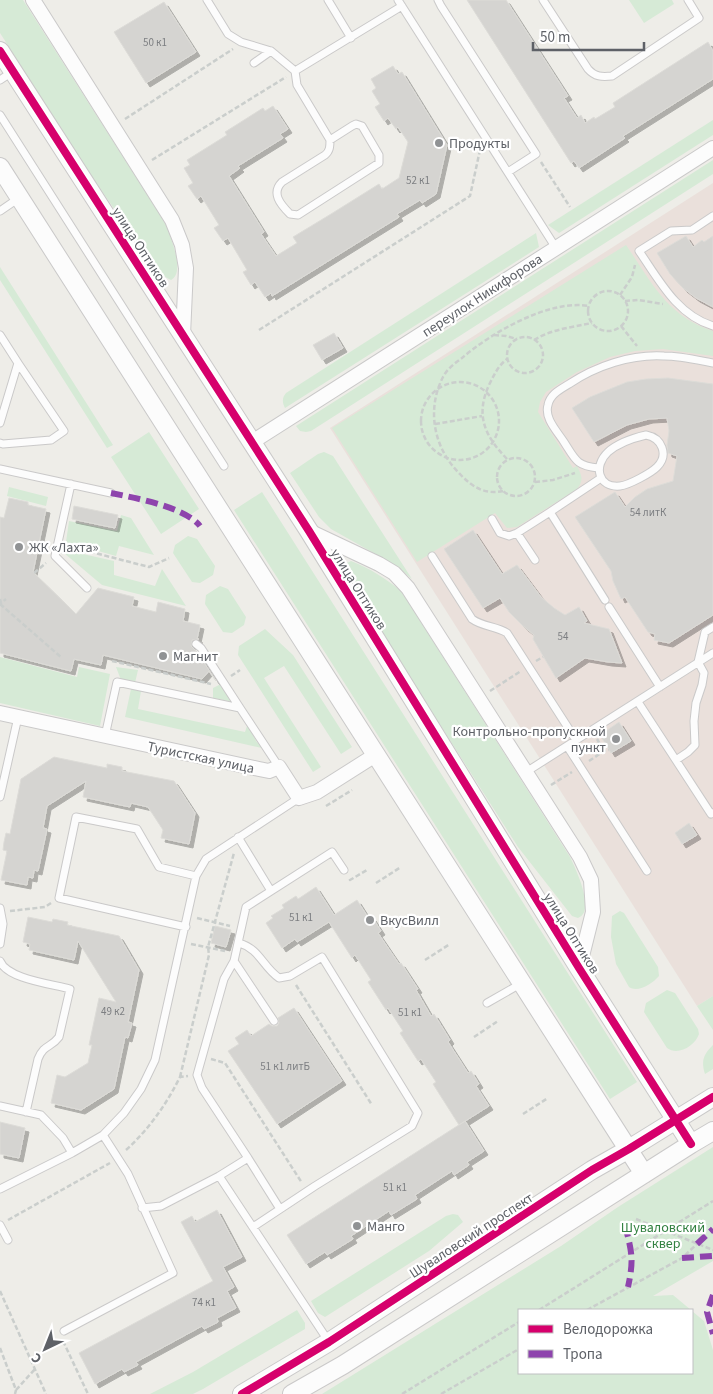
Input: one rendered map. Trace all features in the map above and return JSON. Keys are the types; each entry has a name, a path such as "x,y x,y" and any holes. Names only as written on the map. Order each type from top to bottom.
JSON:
{"street":[{"path":"33,0 172,220 182,244 186,268 183,335"},
{"name":"улица Оптиков","path":"0,51 6,76 183,335 252,442 579,968 691,1144"},
{"name":"переулок Никифорова","path":"252,442 713,148"},
{"path":"0,167 644,1174"},
{"path":"309,531 379,564 394,573 408,588 580,857 591,880 593,912 579,968"},
{"name":"Туристская улица","path":"0,713 269,771 279,768"},
{"path":"279,768 299,798 317,792 377,754"},
{"name":"Шуваловский проспект","path":"242,1394 330,1342 592,1170 713,1097"},
{"path":"292,1394 343,1365 713,1131"}],"lane":[{"path":"207,0 228,34 240,42 271,51 295,71 297,85 330,140 328,152 277,187 275,191 277,196 290,214 298,215 379,163 379,155 362,126 356,124 330,140"},
{"path":"328,0 351,38"},
{"path":"438,0 536,154 508,172"},
{"path":"543,0 588,69 593,75 603,77 612,76 699,18 688,0"},
{"path":"295,71 351,38 400,3 556,248"},
{"path":"254,63 271,51"},
{"path":"0,115 224,466"},
{"path":"0,211 20,198"},
{"path":"713,216 692,230 671,231 639,251 674,302 690,314 713,326"},
{"path":"0,335 64,431 51,440 0,443"},
{"path":"598,468 584,467 574,458 548,418 548,405 553,394 580,376 613,363 642,357 663,356 713,363"},
{"path":"0,423 18,363"},
{"path":"646,435 653,436 660,441 663,450 662,460 650,472 626,485 618,487 609,484 601,478 598,468 601,460 607,453 622,443 646,435"},
{"path":"0,470 111,493"},
{"path":"492,519 500,533 509,536 518,533 601,478"},
{"path":"71,484 55,556 87,588"},
{"path":"550,512 605,600"},
{"path":"518,533 535,560"},
{"path":"432,556 472,619 481,625 500,628 507,633 576,740"},
{"path":"609,607 660,687"},
{"path":"676,760 695,745 694,721 696,703 704,672 698,662 705,632 713,627"},
{"path":"196,644 201,648 279,768"},
{"path":"526,772 713,653"},
{"path":"105,736 117,682 240,708"},
{"path":"638,702 712,815"},
{"path":"0,797 18,717"},
{"path":"567,746 648,872"},
{"path":"0,1189 72,1153 103,1135 124,1113 141,1089 155,1060 196,876 206,859 299,798"},
{"path":"186,927 58,898 76,817 137,829 159,867 196,876"},
{"path":"238,837 271,891"},
{"path":"280,1209 202,1088 197,1075 224,979 235,957 246,907 332,852 344,870"},
{"path":"0,944 3,924 1,910"},
{"path":"239,943 249,946 270,971 279,978 290,976 322,957 418,1113 412,1126 253,1227"},
{"path":"235,957 274,1021"},
{"path":"0,961 2,966 12,974 70,989 58,1037 54,1043 41,1050 26,1112"},
{"path":"487,1003 522,982"},
{"path":"0,1106 41,1115 63,1138 72,1153"},
{"path":"64,1331 172,1273 128,1174 103,1135"},
{"path":"142,1208 161,1206 219,1176 248,1158"},
{"path":"219,1176 330,1342"},
{"path":"0,1225 8,1240"}],"path":[{"path":"125,118 240,42"},
{"path":"152,160 295,71"},
{"path":"536,154 570,208"},
{"path":"620,295 632,277 639,251"},
{"path":"604,292 615,292 620,295 625,302 627,314 621,326 609,331 603,330 592,323 589,318 589,306 594,297 604,292"},
{"path":"625,302 638,300 666,304 674,302"},
{"path":"445,458 438,442 434,424 434,405 438,388 444,375 454,364 492,335 512,323 557,308 578,304 589,306"},
{"path":"534,340 560,329 592,323"},
{"path":"621,326 636,344 642,357"},
{"path":"492,335 517,339 529,337 539,344 543,355 542,361 536,370 530,373 518,372 513,369 507,359 508,347 517,339"},
{"path":"507,359 500,364 486,392 482,416 492,444 507,459"},
{"path":"445,458 466,460 476,457 492,444 497,433 499,417 493,401 486,392 475,385 463,382 450,383 438,388 423,407 422,431 427,442 435,451 474,486 484,492 494,493 503,491"},
{"path":"434,424 482,416"},
{"path":"518,457 529,461 535,471 535,482 528,493 522,496 509,495 500,487 497,477 499,467 507,459 518,457"},
{"path":"535,482 560,478 573,474 584,467"},
{"path":"57,544 149,567 169,558"},
{"path":"34,572 55,556"},
{"path":"0,599 0,604 62,658"},
{"path":"0,604 6,599"},
{"path":"112,661 217,685 240,670"},
{"path":"489,691 510,678"},
{"path":"555,782 604,751 609,750"},
{"path":"326,806 352,790"},
{"path":"180,1077 209,955 208,947 238,837"},
{"path":"376,883 401,867"},
{"path":"1,910 45,907 58,898"},
{"path":"188,916 242,928"},
{"path":"182,942 208,947 235,957"},
{"path":"425,960 450,944"},
{"path":"290,976 372,1105"},
{"path":"474,1037 498,1021"},
{"path":"202,1057 225,1063 307,1191"},
{"path":"523,1114 548,1098"},
{"path":"541,1309 713,1202"},
{"path":"636,1219 713,1250"},
{"path":"589,1309 682,1258 697,1244"},
{"path":"0,1292 46,1394"},
{"path":"402,1394 518,1323"},
{"path":"64,1331 63,1342 88,1394"},
{"path":"0,1348 16,1390"},
{"path":"441,1394 518,1349"},
{"path":"15,1394 16,1390 35,1369"}],"shaded area":[{"path":"713,183 713,996 697,1006 330,428"}],"green space":[{"path":"0,0 23,0 165,223 176,253 177,262 175,276 171,280 159,272 150,261 116,212 0,33"},
{"path":"629,0 672,0 674,4 644,23"},
{"path":"713,120 713,135 559,233 548,225"},
{"path":"713,160 713,174 311,431 300,431 296,426"},
{"path":"536,233 539,247 285,408 283,400 286,393"},
{"path":"626,245 653,285 672,307 697,325 713,331 713,356 663,349 635,351 610,357 577,372 546,392 540,402 538,412 573,468 577,466 582,478 577,489 517,527 507,528 495,513 417,562 332,428"},
{"path":"0,267 113,445 107,448 0,280"},
{"path":"149,432 199,509 161,534 111,457"},
{"path":"324,452 333,456 412,579 395,565 331,529 319,517 290,473"},
{"path":"9,487 48,497 46,506 7,496"},
{"path":"262,492 637,1082 610,1099 234,510"},
{"path":"121,515 131,518 154,555 119,546 116,556 66,542 69,521 117,531"},
{"path":"188,536 197,539 215,566 213,575 200,583 192,582 173,553 175,545"},
{"path":"65,550 114,561 114,575 155,586 162,569 186,606 102,585 64,553"},
{"path":"351,561 378,574 401,591 570,857 580,880 585,899 583,914 578,918 572,916 518,847 344,574 345,564"},
{"path":"220,586 228,589 246,617 244,625 232,633 223,632 205,604 206,595"},
{"path":"265,629 293,655 352,747 341,754 284,666 264,678 321,767 313,772 238,655 239,646"},
{"path":"0,657 77,677 79,667 110,674 100,726 0,703"},
{"path":"116,667 138,670 135,683 121,680"},
{"path":"221,684 233,702 213,698 213,688"},
{"path":"131,689 141,691 138,709 245,732 248,723 256,741 262,748 125,717"},
{"path":"620,911 624,913 658,967 659,976 649,985 641,988 633,989 629,987 616,964 611,937 612,916"},
{"path":"667,990 675,993 698,1029 699,1034 690,1046 676,1051 667,1048 644,1012 646,1003"},
{"path":"713,996 713,1030 697,1006"},
{"path":"713,1045 713,1069 705,1074 704,1058"},
{"name":"Шуваловский сквер","path":"713,1147 713,1261 653,1296 673,1295 690,1309 518,1309 518,1374 693,1374 693,1312 704,1321 713,1350 713,1394 322,1394 561,1246 618,1207"},
{"path":"458,1215 463,1222 429,1251 325,1317 318,1313 311,1301 446,1216"},
{"path":"297,1310 305,1323 305,1329 203,1389 193,1394 150,1394 193,1372"}],"building":[{"path":"467,0 506,0 568,96 564,98 577,118 581,115 585,123 615,107 613,103 708,42 713,51 713,79 623,136 625,138 579,168 574,161 571,163"},
{"path":"164,2 196,52 146,83 114,32"},
{"path":"393,66 398,74 402,72 447,145 436,194 422,203 420,200 397,214 399,217 272,296 271,293 265,297 255,282 251,285 243,272 247,270 228,238 223,241 214,228 219,225 201,196 197,199 188,186 193,183 184,168 190,165 187,160 227,135 225,132 263,108 265,111 273,106 288,129 280,134 283,138 238,166 240,168 229,176 264,232 261,234 276,256 297,243 293,237 379,184 382,189 399,178 408,142 398,127 396,129 388,118 384,121 375,107 380,104 372,91 376,88 371,79"},
{"path":"686,236 693,247 702,240 704,242 713,236 713,307 683,288 670,274 657,253"},
{"path":"334,333 343,348 322,360 313,345"},
{"path":"668,378 713,384 713,615 669,643 654,640 655,634 648,632 625,597 621,599 611,571 575,517 615,492 625,507 647,489 673,481 677,456 668,453 669,431 667,418 649,419 627,425 594,442 572,408 590,397 627,382"},
{"path":"9,498 28,502 28,505 46,509 33,572 76,614 98,588 134,597 132,606 156,612 158,602 185,609 183,621 200,625 197,639 199,639 192,640 191,646 197,652 216,681 209,671 202,679 103,655 101,665 74,659 71,671 0,653 0,517 4,518"},
{"path":"74,506 118,515 115,528 72,519"},
{"path":"473,530 502,574 517,565 541,597 554,608 565,615 579,607 587,621 584,623 609,629 622,663 585,658 556,678 533,639 534,635 509,612 500,598 483,608 444,549"},
{"name":"Контрольно-пропускной пункт","path":"619,722 631,741 611,753 600,735"},
{"path":"54,757 107,768 107,764 122,767 122,771 174,781 195,813 189,844 161,838 163,830 148,807 131,803 130,807 83,797 86,781 47,806 43,828 47,829 38,871 34,870 33,878 28,877 27,885 1,880 7,851 3,850 4,842 6,833 10,834 21,779"},
{"path":"689,823 697,835 682,844 675,833"},
{"path":"316,887 334,915 357,900 369,919 372,917 381,931 378,933 418,989 416,990 431,1016 434,1014 450,1040 448,1042 468,1073 471,1071 479,1084 476,1086 489,1106 459,1125 433,1084 436,1082 421,1059 418,1061 400,1033 403,1031 388,1008 386,1010 368,982 371,980 355,955 352,958 329,922 297,942 295,939 282,948 266,923 273,918 271,916 284,908 282,905 296,896 298,899"},
{"path":"28,917 52,922 53,919 68,922 67,925 119,936 139,970 128,1022 132,1023 128,1038 125,1037 114,1089 81,1110 51,1103 57,1075 65,1077 88,1063 92,1045 89,1045 99,998 116,1002 78,941 74,960 29,950 30,944 23,942"},
{"path":"215,926 231,930 226,947 211,943"},
{"path":"294,1008 342,1081 277,1124 228,1051 239,1044 235,1038 247,1030 251,1036 269,1024 277,1026 279,1023 278,1018"},
{"path":"465,1121 484,1151 467,1162 469,1165 454,1175 452,1171 415,1195 417,1199 391,1215 389,1211 351,1236 353,1239 327,1255 325,1252 306,1264 287,1235"},
{"path":"0,1122 25,1128 19,1158 0,1154"},
{"path":"217,1210 242,1257 223,1267 234,1287 227,1291 236,1308 217,1318 218,1322 204,1329 202,1326 136,1362 138,1365 124,1372 122,1369 95,1384 79,1353 213,1281 181,1222 192,1216 195,1222"}],"marked path":[{"path":"111,493 159,504 193,519 200,526"},
{"path":"625,1225 631,1256 628,1287"},
{"path":"697,1244 713,1229"},
{"path":"682,1258 713,1256"},
{"path":"713,1295 707,1312 713,1334"}],"cycle path":[{"path":"0,51 309,531 579,968 691,1144"},
{"path":"242,1394 329,1342 592,1170 713,1097"}],"place":[{"name":"Продукты","path":"439,143"},
{"name":"ЖК «Лахта»","path":"19,547"},
{"name":"Магнит","path":"163,656"},
{"name":"Контрольно-пропускной пункт","path":"616,739"},
{"name":"ВкусВилл","path":"370,920"},
{"name":"Манго","path":"357,1226"}]}
